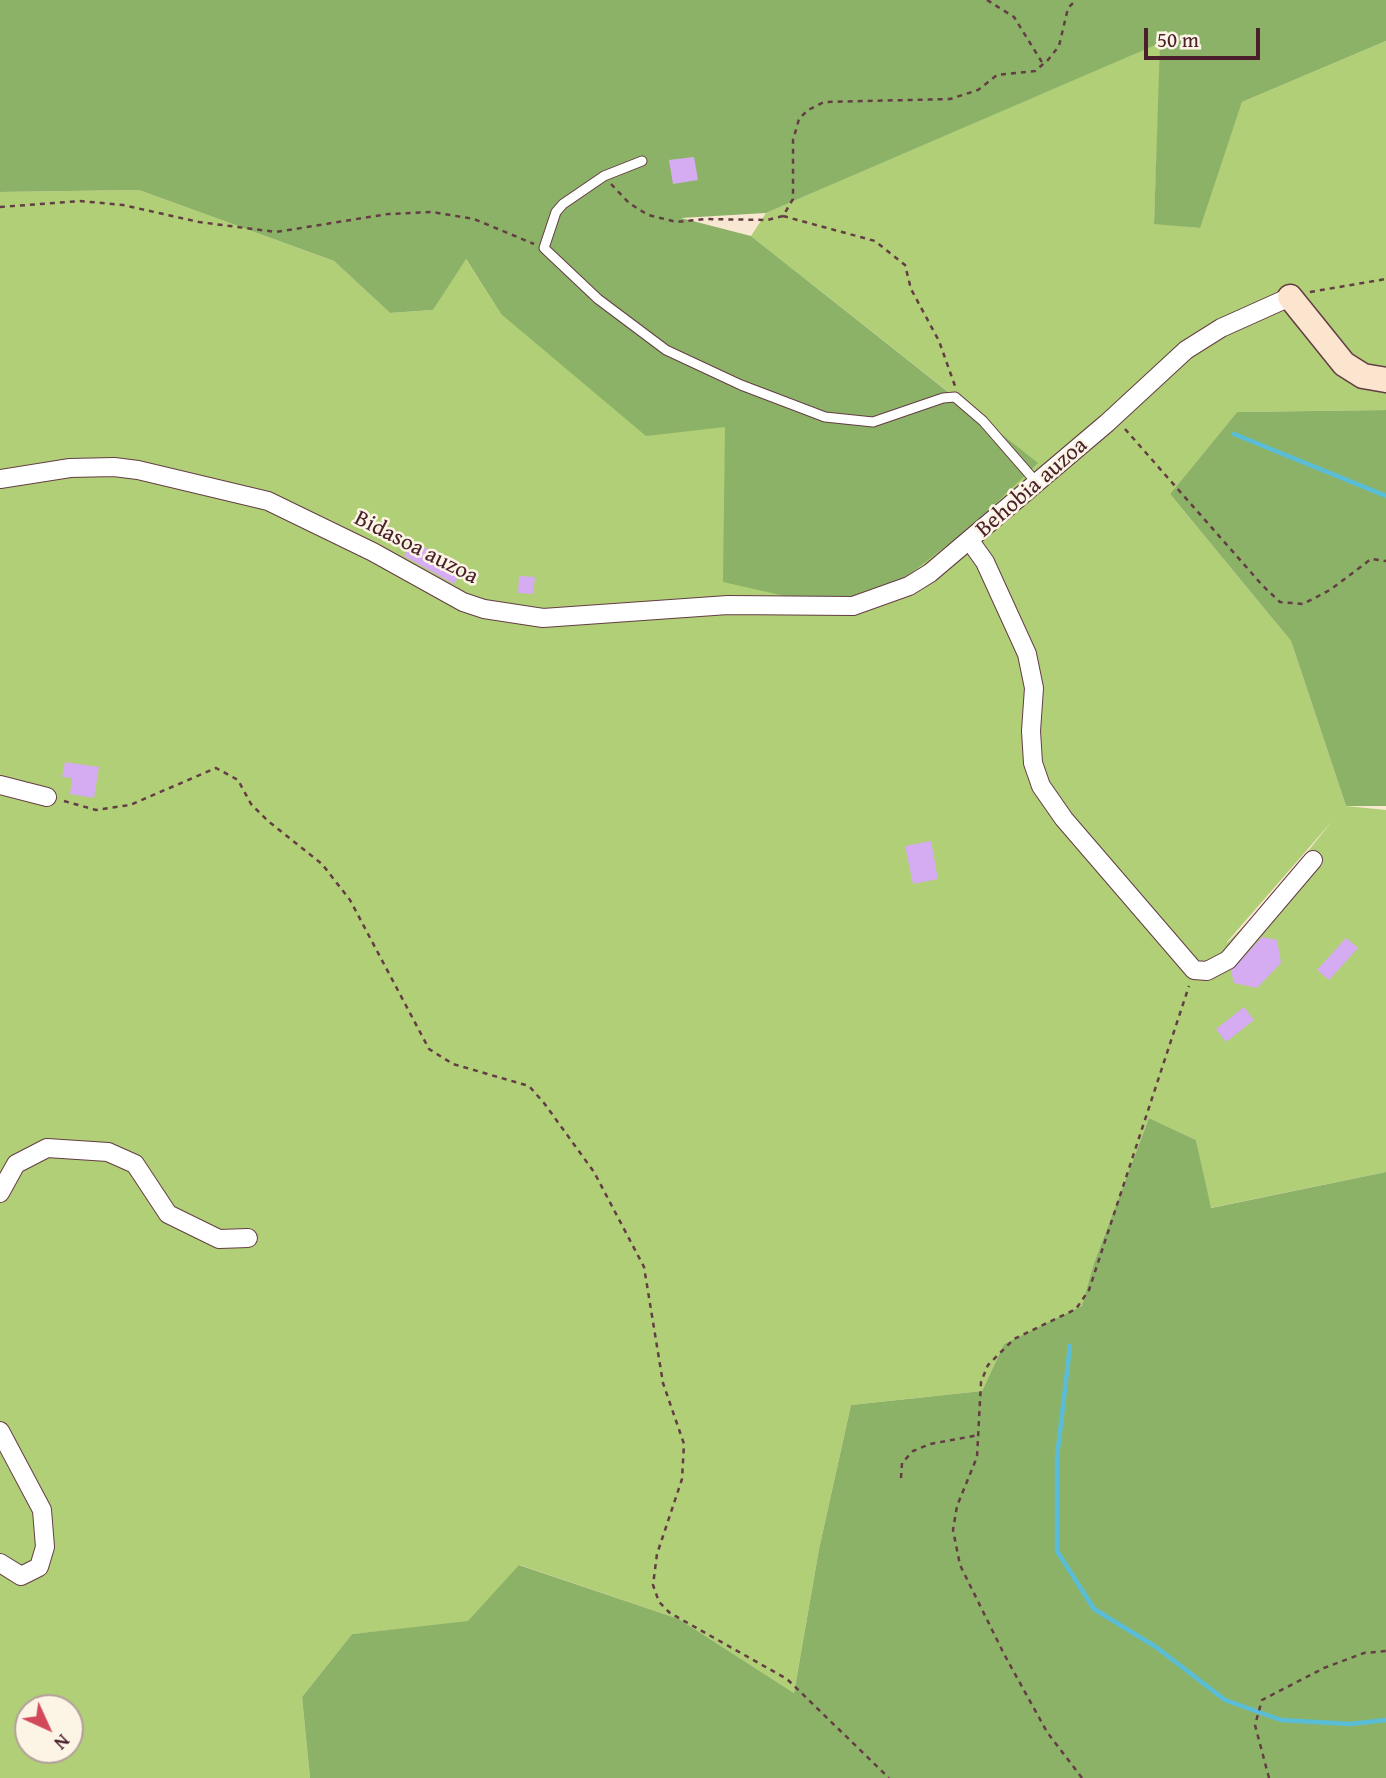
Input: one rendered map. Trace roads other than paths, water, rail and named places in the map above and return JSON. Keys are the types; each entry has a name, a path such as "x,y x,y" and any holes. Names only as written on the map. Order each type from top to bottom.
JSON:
{"street":[{"path":"1290,297 1344,364 1363,376 1386,380"},
{"name":"Behobia auzoa","path":"1290,297 1221,328 1186,350 970,541 985,562 1027,654 1034,688 1031,731 1034,763 1041,786 1064,819 1194,970 1207,971 1228,960 1313,860"},
{"name":"Bidasoa auzoa","path":"0,479 70,468 114,467 268,501 373,552 463,602 484,609 543,618 728,605 853,606 909,586 970,541"},
{"path":"0,785 47,797"},
{"path":"0,1193 16,1164 47,1148 108,1152 135,1164 168,1214 219,1239 248,1238"},
{"path":"0,1431 42,1510 45,1547 39,1567 21,1576 0,1563"}],"lane":[{"path":"642,161 604,176 563,204 556,212 544,248 598,299 666,350 741,385 825,417 873,422 943,398 955,397 983,421 1037,483"}],"waterway":[{"path":"1234,434 1386,496"},
{"path":"1070,1346 1057,1457 1057,1551 1094,1609 1156,1647 1225,1700 1281,1720 1350,1724 1386,1720"}]}
